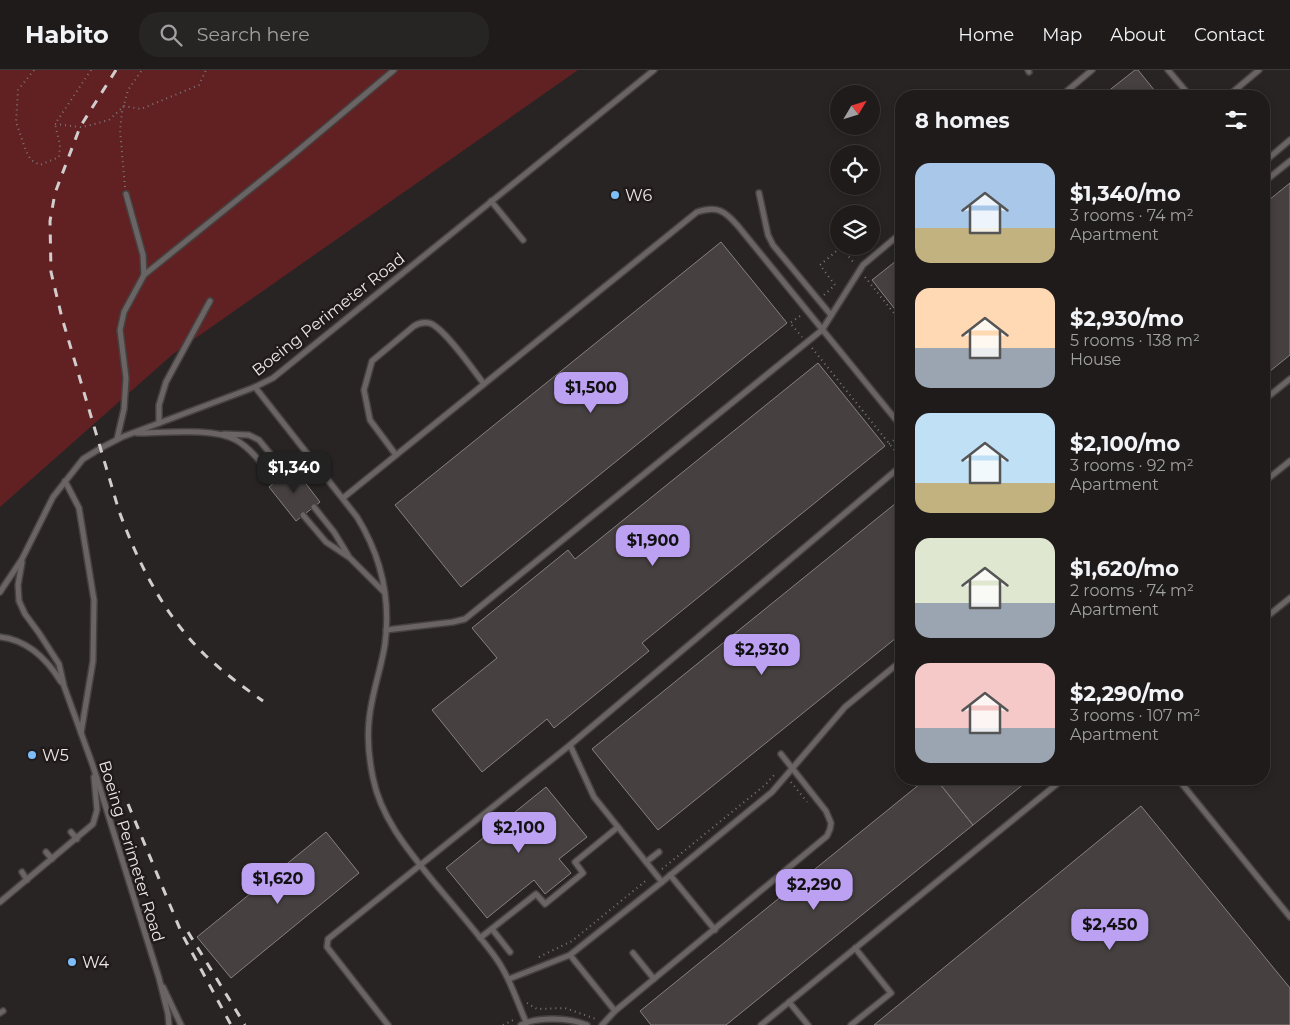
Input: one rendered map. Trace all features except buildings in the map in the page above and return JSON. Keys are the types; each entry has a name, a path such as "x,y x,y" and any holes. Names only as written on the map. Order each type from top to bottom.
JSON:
{"lane":[{"path":"117,439 124,409 126,378 120,330 124,312 144,275 294,154 394,70"},
{"name":"Boeing Perimeter Road","path":"0,592 22,560 53,497 83,459 117,439 255,387 273,378 654,70"},
{"path":"1068,90 1092,70"},
{"path":"1168,70 1185,90"},
{"path":"1235,90 1259,70"},
{"path":"1270,157 1290,140"},
{"path":"1270,177 1290,161"},
{"path":"126,194 143,255 144,275"},
{"path":"759,194 772,245 831,316"},
{"path":"491,201 523,240"},
{"path":"343,498 697,212 707,208 724,212 731,218 895,419"},
{"path":"386,630 466,619 822,330 864,265 895,237"},
{"path":"159,423 159,405 166,382 210,300"},
{"path":"396,455 370,420 364,390 372,361 414,326 420,323 431,323 444,333 484,384"},
{"path":"1270,395 1290,379"},
{"path":"255,387 343,498 370,538 380,566 387,611 386,630 369,720 367,746 378,797 389,822 420,865 494,956 509,979 523,1024 554,1019 587,1025"},
{"path":"132,434 214,433 249,435 259,440 286,473"},
{"path":"214,433 236,440 256,456 276,481"},
{"path":"1270,477 1290,461"},
{"path":"388,1025 327,947 328,939 570,744 895,471"},
{"path":"65,481 79,508 94,600 93,661 81,734"},
{"path":"314,507 334,532 350,558"},
{"path":"304,515 326,542 350,558 385,592"},
{"name":"Boeing Perimeter Road","path":"22,560 18,585 19,601 24,614 59,664 64,686 93,766 159,978 169,1025"},
{"path":"1270,614 1290,598"},
{"name":"Boeing Perimeter Road","path":"0,637 12,638 33,649 52,667 64,686"},
{"path":"509,979 570,955 662,882 772,792 845,707 895,666"},
{"path":"570,744 594,797 662,882"},
{"path":"603,1025 615,1011 827,836 830,829 829,817 781,754"},
{"path":"1,898 28,880 93,824 97,810 93,766"},
{"path":"761,1025 1057,785"},
{"path":"1183,785 1290,917"},
{"path":"480,938 536,894 545,904 583,872 575,862 618,827"},
{"path":"71,832 77,839"},
{"path":"46,852 52,859"},
{"path":"646,862 659,852"},
{"path":"22,872 28,880"},
{"path":"670,875 715,930"},
{"path":"492,929 510,952"},
{"path":"851,1025 891,992 855,948"},
{"path":"633,953 654,979"},
{"path":"570,955 615,1011"},
{"path":"159,978 181,1025"},
{"path":"789,1002 808,1025"}],"path":[{"path":"34,70 18,90 16,122 26,152 31,160 40,165 58,157 60,145 55,124 91,70"},
{"path":"126,194 120,130 122,112 128,90 142,70"},
{"path":"124,106 141,109 199,84 206,70"},
{"path":"55,124 87,126 109,120 124,106"},
{"path":"818,300 835,285 820,264 841,247 895,315"},
{"path":"806,310 790,323 895,452"},
{"path":"889,444 895,439"},
{"path":"533,960 572,941 765,786 787,761"},
{"path":"524,999 528,1004 537,1009 565,1008 593,1017 603,1025"}],"shaded area":[{"path":"0,70 578,70 173,354 0,507"}],"railway":[{"path":"116,70 80,127 55,193 50,221 51,272 62,318 119,511 144,570 165,606 190,640 219,667 263,701"},
{"path":"128,804 182,934 231,1025"},
{"path":"188,932 245,1025"}],"place":[{"name":"W6","path":"615,195"},
{"name":"W5","path":"32,755"},
{"name":"W4","path":"72,962"}]}
